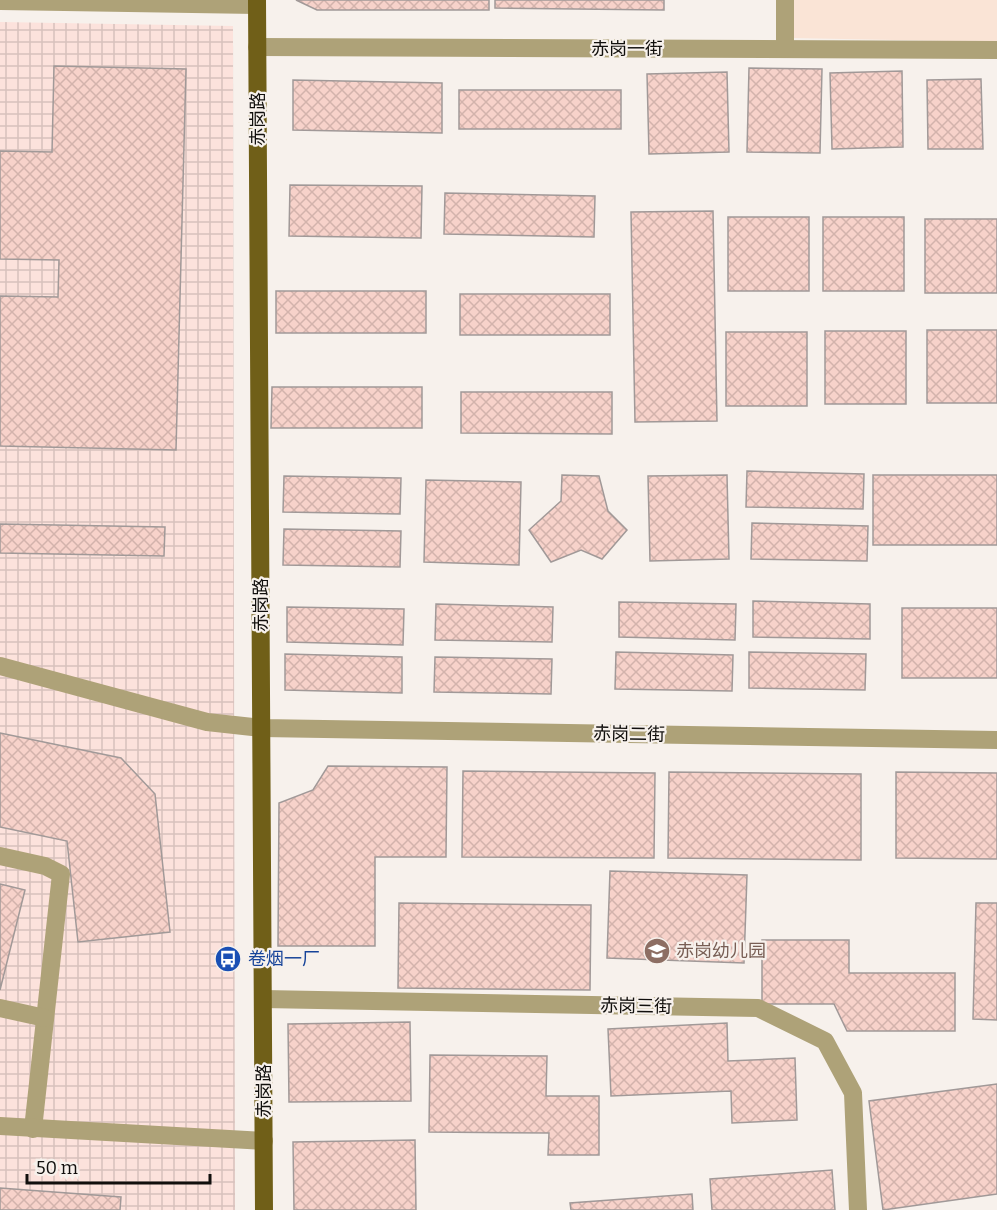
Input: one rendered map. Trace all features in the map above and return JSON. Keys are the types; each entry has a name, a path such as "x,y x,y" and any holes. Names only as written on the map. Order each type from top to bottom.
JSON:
{"main road":[{"name":"赤岗路","path":"257,3 264,1210"}],"street":[{"path":"785,0 785,50"},
{"path":"0,1 257,3"},
{"name":"赤岗一街","path":"257,47 997,50"},
{"name":"赤岗二街","path":"0,666 207,722 262,728 997,740"},
{"path":"0,856 45,866 61,874 33,1129"},
{"name":"赤岗三街","path":"263,999 758,1008 825,1041 853,1093 858,1210"},
{"path":"0,1008 45,1018"},
{"path":"0,1125 33,1129 264,1141"}],"shaded area":[{"path":"793,0 997,0 997,42 793,38"},
{"path":"0,22 233,26 235,1210 0,1210"}],"building":[{"path":"296,0 489,0 489,10 317,10"},
{"path":"495,0 664,0 664,10 495,8"},
{"path":"54,66 186,69 176,450 0,446 0,296 58,297 59,260 0,259 0,151 52,152"},
{"path":"749,68 822,69 820,153 747,152"},
{"path":"902,71 903,147 832,149 830,73"},
{"path":"727,72 729,152 649,154 647,74"},
{"path":"981,79 983,149 928,149 927,80"},
{"path":"293,80 442,83 442,133 293,130"},
{"path":"459,90 621,90 621,129 459,129"},
{"path":"290,185 422,186 421,238 289,236"},
{"path":"445,193 595,196 594,237 444,234"},
{"path":"713,211 717,421 635,422 631,212"},
{"path":"728,217 809,217 809,291 728,291"},
{"path":"823,217 904,217 904,291 823,291"},
{"path":"925,219 997,219 997,293 925,293"},
{"path":"276,291 426,291 426,333 276,333"},
{"path":"460,294 610,294 610,335 460,335"},
{"path":"927,330 997,330 997,403 927,403"},
{"path":"825,331 906,331 906,404 825,404"},
{"path":"726,332 807,332 807,406 726,406"},
{"path":"272,387 422,387 422,428 271,428"},
{"path":"461,392 612,392 612,434 461,433"},
{"path":"747,471 864,474 863,509 746,507"},
{"path":"562,475 599,476 608,511 627,530 602,559 581,550 551,562 529,530 561,501"},
{"path":"727,475 729,559 650,561 648,476"},
{"path":"873,475 997,475 997,545 873,545"},
{"path":"284,476 401,478 400,514 283,512"},
{"path":"426,480 521,482 519,565 424,562"},
{"path":"752,523 868,526 867,561 751,559"},
{"path":"0,524 165,527 164,556 0,553"},
{"path":"284,529 401,531 400,567 283,565"},
{"path":"753,601 870,604 870,639 753,637"},
{"path":"619,602 736,604 735,640 619,637"},
{"path":"436,604 553,607 552,642 435,640"},
{"path":"287,607 404,609 403,645 287,642"},
{"path":"902,608 997,608 997,678 902,678"},
{"path":"616,652 733,655 732,691 615,689"},
{"path":"749,652 866,654 865,690 749,688"},
{"path":"285,654 402,657 402,693 285,690"},
{"path":"435,657 552,659 551,694 434,692"},
{"path":"0,733 121,758 155,794 170,932 78,942 67,841 0,827"},
{"path":"328,766 447,767 446,857 375,857 375,946 278,946 279,803 313,790"},
{"path":"463,771 655,773 654,858 462,857"},
{"path":"669,772 861,774 861,860 668,858"},
{"path":"896,772 997,773 997,859 896,858"},
{"path":"610,871 747,875 744,963 607,958"},
{"path":"0,884 25,890 0,990"},
{"path":"399,903 591,905 590,990 398,988"},
{"path":"976,903 997,903 997,1020 973,1019"},
{"path":"762,940 849,940 849,973 955,973 955,1031 847,1031 834,1004 762,1004"},
{"path":"410,1022 411,1101 289,1102 288,1024"},
{"path":"727,1023 728,1061 795,1058 797,1120 732,1123 731,1091 611,1096 608,1029"},
{"path":"430,1055 547,1056 546,1096 599,1096 599,1155 548,1155 549,1133 429,1132"},
{"path":"997,1084 997,1194 883,1210 869,1101"},
{"path":"415,1140 416,1210 294,1210 293,1142"},
{"path":"832,1170 835,1210 712,1210 710,1179"},
{"path":"0,1188 121,1197 120,1210 0,1210"},
{"path":"692,1194 693,1210 571,1210 570,1203"}],"place":[{"name":"赤岗幼儿园","path":"657,951"},
{"name":"卷烟一厂","path":"228,959"}]}
